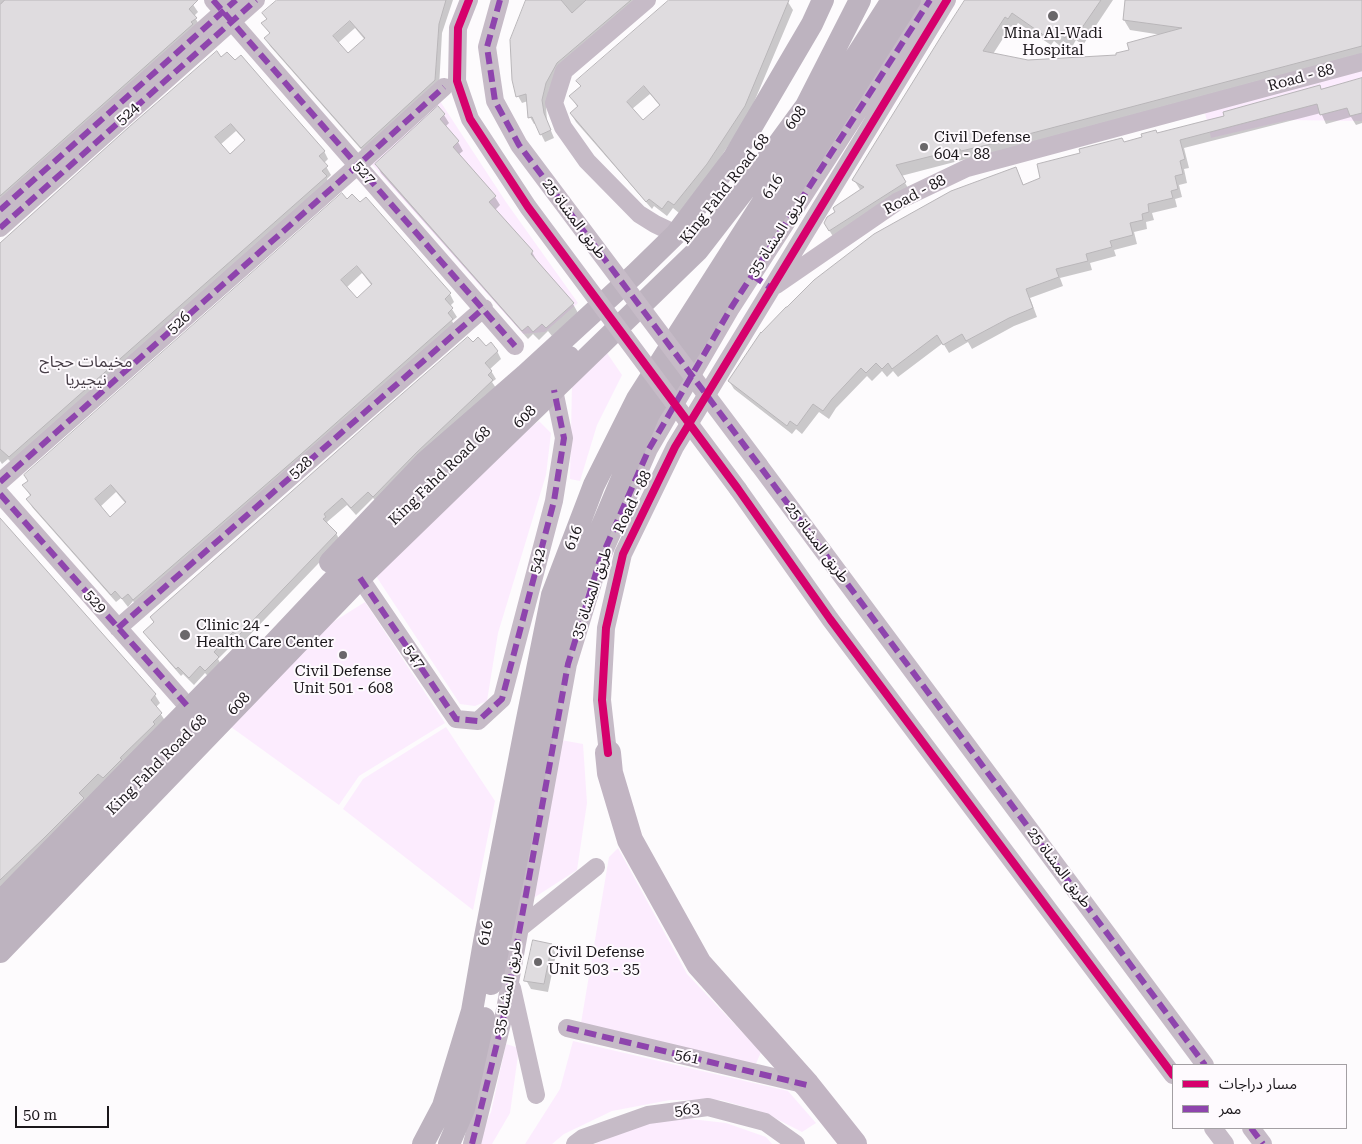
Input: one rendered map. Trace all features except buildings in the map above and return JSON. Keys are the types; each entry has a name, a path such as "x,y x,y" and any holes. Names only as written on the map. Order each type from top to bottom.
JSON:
{"highway":[{"path":"608,753 610,773 630,840 699,964 807,1086 854,1144"}],"main road":[{"name":"King Fahd Road 68","path":"0,902 190,709 425,462 525,375 636,274 676,234 734,157 812,24 823,0"},
{"name":"King Fahd Road 68","path":"0,928 99,823 195,728 342,571 535,384 579,348 672,256 733,183 786,111 847,0"},
{"name":"608","path":"0,952 360,578 698,250 806,106 860,0"},
{"name":"616","path":"423,1144 443,1106 472,1012 552,595 594,485 637,399 892,0"},
{"name":"616","path":"449,1144 464,1109 573,596 649,414 910,0"}],"street":[{"name":"524","path":"0,210 226,8 256,0"},
{"path":"470,0 458,28 457,81 470,119 528,207 738,490 830,619 1172,1074"},
{"name":"طريق المشاة 25","path":"500,0 486,47 495,101 518,145 759,465 1204,1064"},
{"path":"647,0 564,71 554,103 564,127 587,161 638,214 676,234"},
{"name":"طريق المشاة 35","path":"472,1144 504,1015 568,664 600,563 650,449 731,308 930,0"},
{"path":"752,276 771,288 947,0"},
{"name":"524","path":"0,228 226,8"},
{"name":"527","path":"226,8 358,165 515,346"},
{"name":"Road - 88","path":"608,753 602,700 606,628 623,554 675,447 771,288 898,201 967,168 1362,62"},
{"name":"526","path":"0,482 444,87"},
{"name":"528","path":"118,628 484,308"},
{"name":"542","path":"478,721 502,699 554,501 564,438 554,390"},
{"name":"529","path":"0,494 190,709"},
{"name":"547","path":"360,578 456,719 478,721"},
{"path":"520,928 596,867"},
{"path":"510,981 536,1095"},
{"name":"561","path":"567,1028 807,1086"},
{"name":"563","path":"575,1144 583,1138 648,1115 708,1107 765,1122 796,1144"},
{"path":"1214,1129 1225,1144"},
{"path":"1252,1129 1263,1144"}],"shaded area":[{"path":"1362,70 1362,121 1289,120 1211,138 1205,113"},
{"path":"438,98 506,202 578,303 545,332 523,334 368,160"},
{"path":"605,350 622,375 597,425 580,481 570,479 572,385"},
{"path":"539,421 551,433 546,475 498,633 487,701 475,706 460,704 374,573 513,440"},
{"path":"365,602 445,723 359,776 339,805 231,727 330,624"},
{"path":"446,727 495,801 473,910 343,809 363,779"},
{"path":"561,740 583,744 587,803 577,870 532,899"},
{"path":"618,848 687,974 761,1052 755,1066 581,1023 609,857"},
{"path":"573,1041 788,1091 816,1123 802,1132 765,1113 721,1100 670,1100 612,1111 564,1134 552,1144 525,1144 560,1089"},
{"path":"506,1044 519,1048 510,1113 492,1144 477,1144 491,1112"},
{"path":"682,1118 726,1123 766,1137 772,1144 595,1144 640,1125"}],"marked path":[{"path":"213,0 515,346"},
{"path":"0,210 236,0"},
{"path":"0,228 256,0"},
{"path":"500,0 487,47 495,101 519,145 1204,1064"},
{"path":"472,1144 504,1015 568,664 599,563 649,449 731,308 930,0"},
{"path":"0,482 444,87"},
{"path":"752,275 771,288"},
{"path":"118,628 484,308"},
{"path":"360,578 456,719 478,721 502,699 554,501 564,438 554,390"},
{"path":"0,494 190,709"},
{"path":"567,1028 807,1085"},
{"path":"1252,1129 1263,1144"}],"cycle path":[{"path":"469,0 458,28 457,81 470,119 528,207 738,489 830,619 1172,1074"},
{"path":"608,753 602,700 606,628 623,554 675,447 947,0"}],"place":[{"name":"Mina Al-Wadi Hospital","path":"1053,16"},
{"name":"Civil Defense 604 - 88","path":"924,147"},
{"name":"Clinic 24 - Health Care Center","path":"185,635"},
{"name":"Civil Defense Unit 501 - 608","path":"343,655"},
{"name":"Civil Defense Unit 503 - 35","path":"538,962"}],"district":[{"name":"مخيمات حجاج نيجيريا","path":"86,371"}]}
